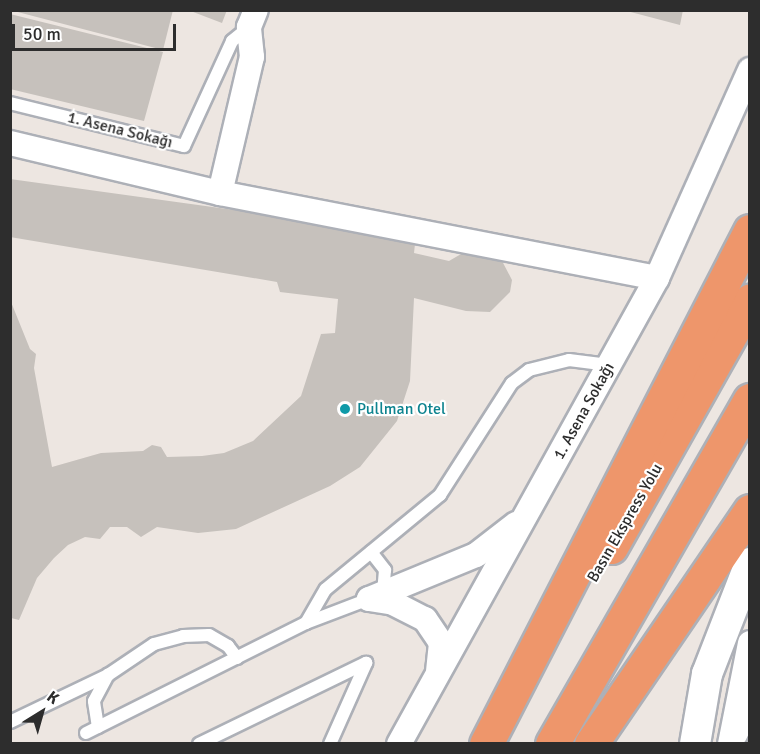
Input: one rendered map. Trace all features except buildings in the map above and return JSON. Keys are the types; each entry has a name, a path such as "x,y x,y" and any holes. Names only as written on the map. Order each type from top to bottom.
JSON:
{"highway":[{"path":"486,744 747,232"},
{"name":"Basın Ekspress Yolu","path":"498,744 750,300"},
{"path":"552,744 750,400"},
{"path":"591,744 750,511"}],"street":[{"path":"219,194 252,57 252,19"},
{"name":"1. Asena Sokağı","path":"399,744 657,278 750,70"},
{"path":"10,143 219,194 657,278"},
{"path":"376,596 476,555 528,512"},
{"path":"695,744 707,674 750,563"},
{"path":"376,596 412,610 436,631 442,656 434,681"},
{"path":"730,744 750,643"}],"lane":[{"name":"1. Asena Sokağı","path":"10,103 184,146 232,41 252,19"},
{"path":"306,623 326,589 440,495 512,383 529,370 569,360 609,365"},
{"path":"86,733 306,623 376,596 385,570 371,552"},
{"path":"10,722 108,675 154,644 183,636 209,635 228,646 237,658"},
{"path":"199,744 366,663 330,744"},
{"path":"98,726 94,701 108,675"},
{"path":"737,744 750,718"}],"place":[{"name":"Pullman Otel","path":"345,409"}]}
